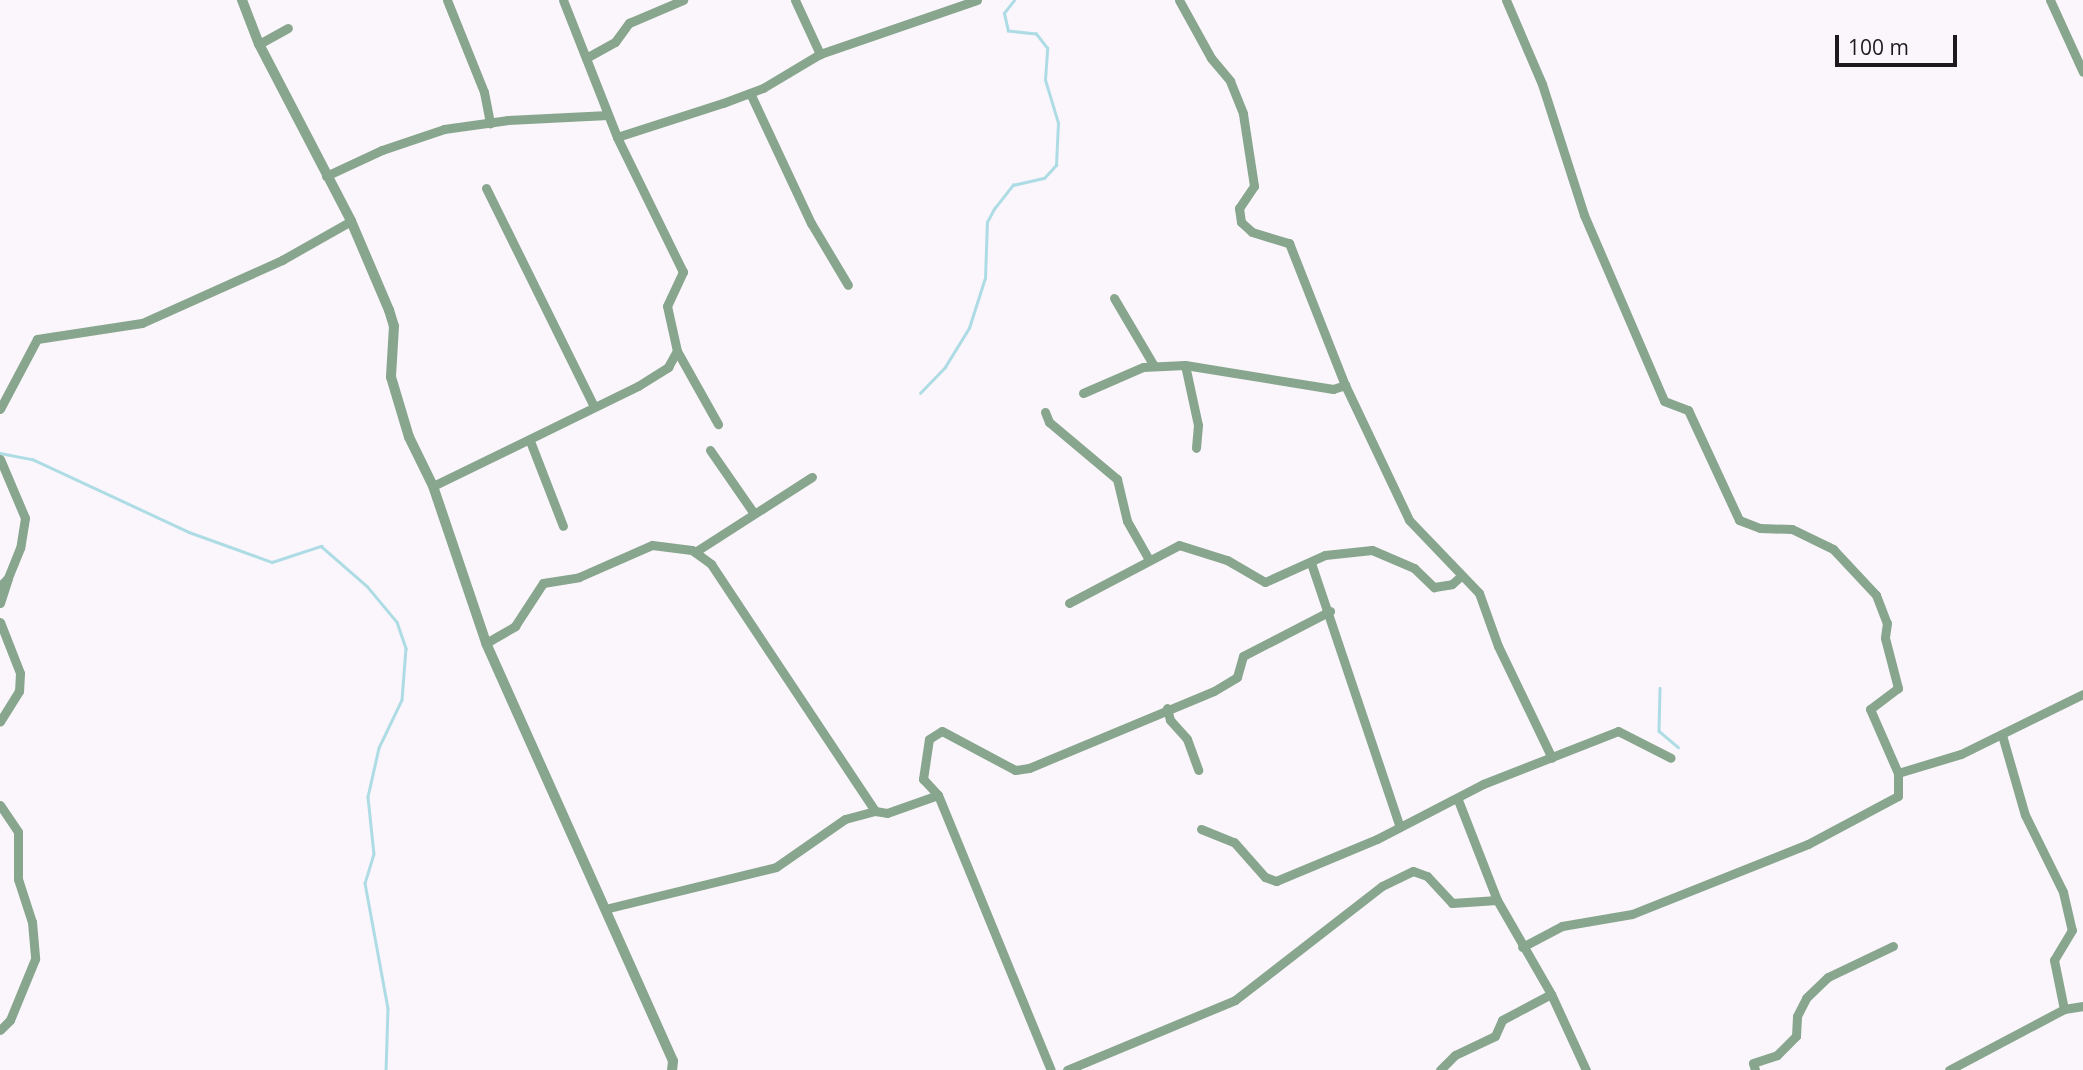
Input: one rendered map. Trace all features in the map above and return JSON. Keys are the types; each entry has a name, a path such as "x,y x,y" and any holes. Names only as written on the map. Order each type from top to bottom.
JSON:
{"street":[{"path":"242,0 259,44 352,221 394,326 391,377 395,398 433,486 486,643 673,1061 672,1070"},
{"path":"447,0 484,92 490,122"},
{"path":"563,0 617,137 683,272 667,306 677,351 718,424"},
{"path":"586,58 615,42 629,23 683,0"},
{"path":"795,0 820,54"},
{"path":"617,137 750,93 820,54 977,0"},
{"path":"1180,0 1211,58 1230,81 1243,114 1254,186 1239,208 1241,222 1252,232 1289,243 1345,385 1409,520 1479,593 1498,646 1552,758"},
{"path":"1506,0 1542,84 1584,215 1664,401 1688,410 1739,520 1760,528 1792,529 1833,549 1876,595 1887,624 1885,638 1898,688 1870,709 1898,773 1898,796 1808,844 1632,914 1562,926 1522,947"},
{"path":"2050,0 2083,72"},
{"path":"259,44 288,28"},
{"path":"750,93 811,223 848,285"},
{"path":"326,176 382,150 444,129 490,122 608,115"},
{"path":"486,188 594,407"},
{"path":"0,409 37,339 142,323 282,260 352,221"},
{"path":"1114,298 1154,366"},
{"path":"433,486 530,442 668,367 677,351"},
{"path":"1083,393 1154,366 1185,365 1333,389 1345,385"},
{"path":"1185,365 1198,425 1196,448"},
{"path":"1045,412 1049,422 1117,479 1127,521 1148,558"},
{"path":"530,442 563,526"},
{"path":"710,450 753,512"},
{"path":"0,459 25,518 0,603"},
{"path":"695,552 753,512 812,477"},
{"path":"486,643 515,626 543,583 579,577 652,545 695,552 711,564 875,811"},
{"path":"1069,603 1148,558 1179,545 1227,561 1265,582 1325,555 1372,550 1414,568 1434,587 1452,584 1461,576"},
{"path":"1311,563 1330,611 1399,825"},
{"path":"0,586 9,578"},
{"path":"1051,1070 938,795 923,779 929,739 942,731 1015,769 1029,768 1237,677 1243,656 1330,611"},
{"path":"0,622 20,673 19,691 0,721"},
{"path":"1898,773 1961,754 2083,694"},
{"path":"1167,708 1170,720 1187,739 1198,769"},
{"path":"1201,829 1234,842 1265,877 1276,881 1305,873 1330,856 1377,839 1399,825 1458,800 1483,783 1618,731 1671,758"},
{"path":"2002,735 2025,816 2063,892 2072,930 2054,960 2064,1009"},
{"path":"605,909 776,867 845,819 875,811 887,813 938,795"},
{"path":"1458,800 1497,901 1551,994 1586,1070"},
{"path":"0,805 18,832 18,879 33,922 35,959 10,1020 0,1030"},
{"path":"1067,1070 1235,1000 1382,886 1413,871 1427,876 1452,904 1497,901"},
{"path":"1755,1070 1754,1063 1777,1055 1796,1035 1797,1016 1806,998 1828,977 1893,946"},
{"path":"1440,1070 1455,1055 1495,1036 1502,1020 1551,994"},
{"path":"1950,1070 2064,1009 2083,1006"}],"waterway":[{"path":"920,393 945,367 969,328 985,278 987,222 994,209 1013,185 1044,178 1056,165 1058,123 1045,80 1047,48 1036,34 1008,31 1004,13 1014,0"},
{"path":"0,453 32,459 189,532 272,562 321,546 367,586 397,622 406,648 402,700 379,748 368,797 374,854 365,883 388,1008 386,1070"},
{"path":"1660,688 1659,731 1678,747"}]}
